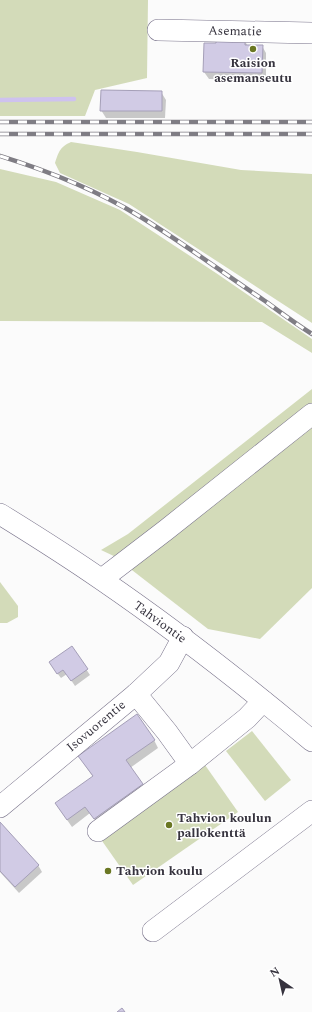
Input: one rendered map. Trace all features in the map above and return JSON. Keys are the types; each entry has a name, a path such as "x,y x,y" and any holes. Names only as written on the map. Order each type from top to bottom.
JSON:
{"street":[{"name":"Asematie","path":"158,30 312,33"},
{"path":"102,579 312,414"},
{"name":"Tahviontie","path":"0,514 102,579 182,637 312,741"},
{"name":"Isovuorentie","path":"0,807 136,694 169,663 182,637"},
{"path":"136,694 167,732 190,764"},
{"path":"98,831 190,764 247,718 263,701"},
{"path":"153,931 312,811"}],"green space":[{"path":"0,0 148,0 147,78 95,90 85,116 0,116"},
{"path":"71,142 241,170 312,174 312,323 129,204 60,173 55,163 56,159 62,148"},
{"path":"0,169 56,182 120,210 216,273 312,339 312,353 262,322 0,321"},
{"path":"312,389 312,409 118,558 101,550 128,534"},
{"path":"312,420 312,588 260,639 208,629 128,567"},
{"path":"0,582 18,606 18,617 7,623 0,623"},
{"path":"252,731 291,780 265,801 226,751"},
{"name":"Tahvion koulun pallokenttä","path":"205,765 238,812 133,885 100,838"}],"building":[{"path":"216,38 245,39 245,45 263,45 262,73 203,72 204,43 216,43"},
{"path":"101,90 162,91 162,111 100,111"},
{"path":"72,646 88,669 71,681 63,670 57,674 49,662"},
{"path":"137,714 155,740 126,760 143,784 94,819 85,807 67,820 55,803 93,776 78,756"},
{"path":"0,822 39,865 15,887 0,871"},
{"path":"122,1008 125,1012 117,1012"}],"waterway":[{"path":"0,100 74,99"}],"railway":[{"path":"0,122 312,122"},
{"path":"0,134 312,134"},
{"path":"0,156 71,182 106,198 139,216 171,236 312,334"}],"place":[{"name":"Raision asemanseutu","path":"253,49"},
{"name":"Tahvion koulun pallokenttä","path":"169,825"},
{"name":"Tahvion koulu","path":"108,871"}]}
